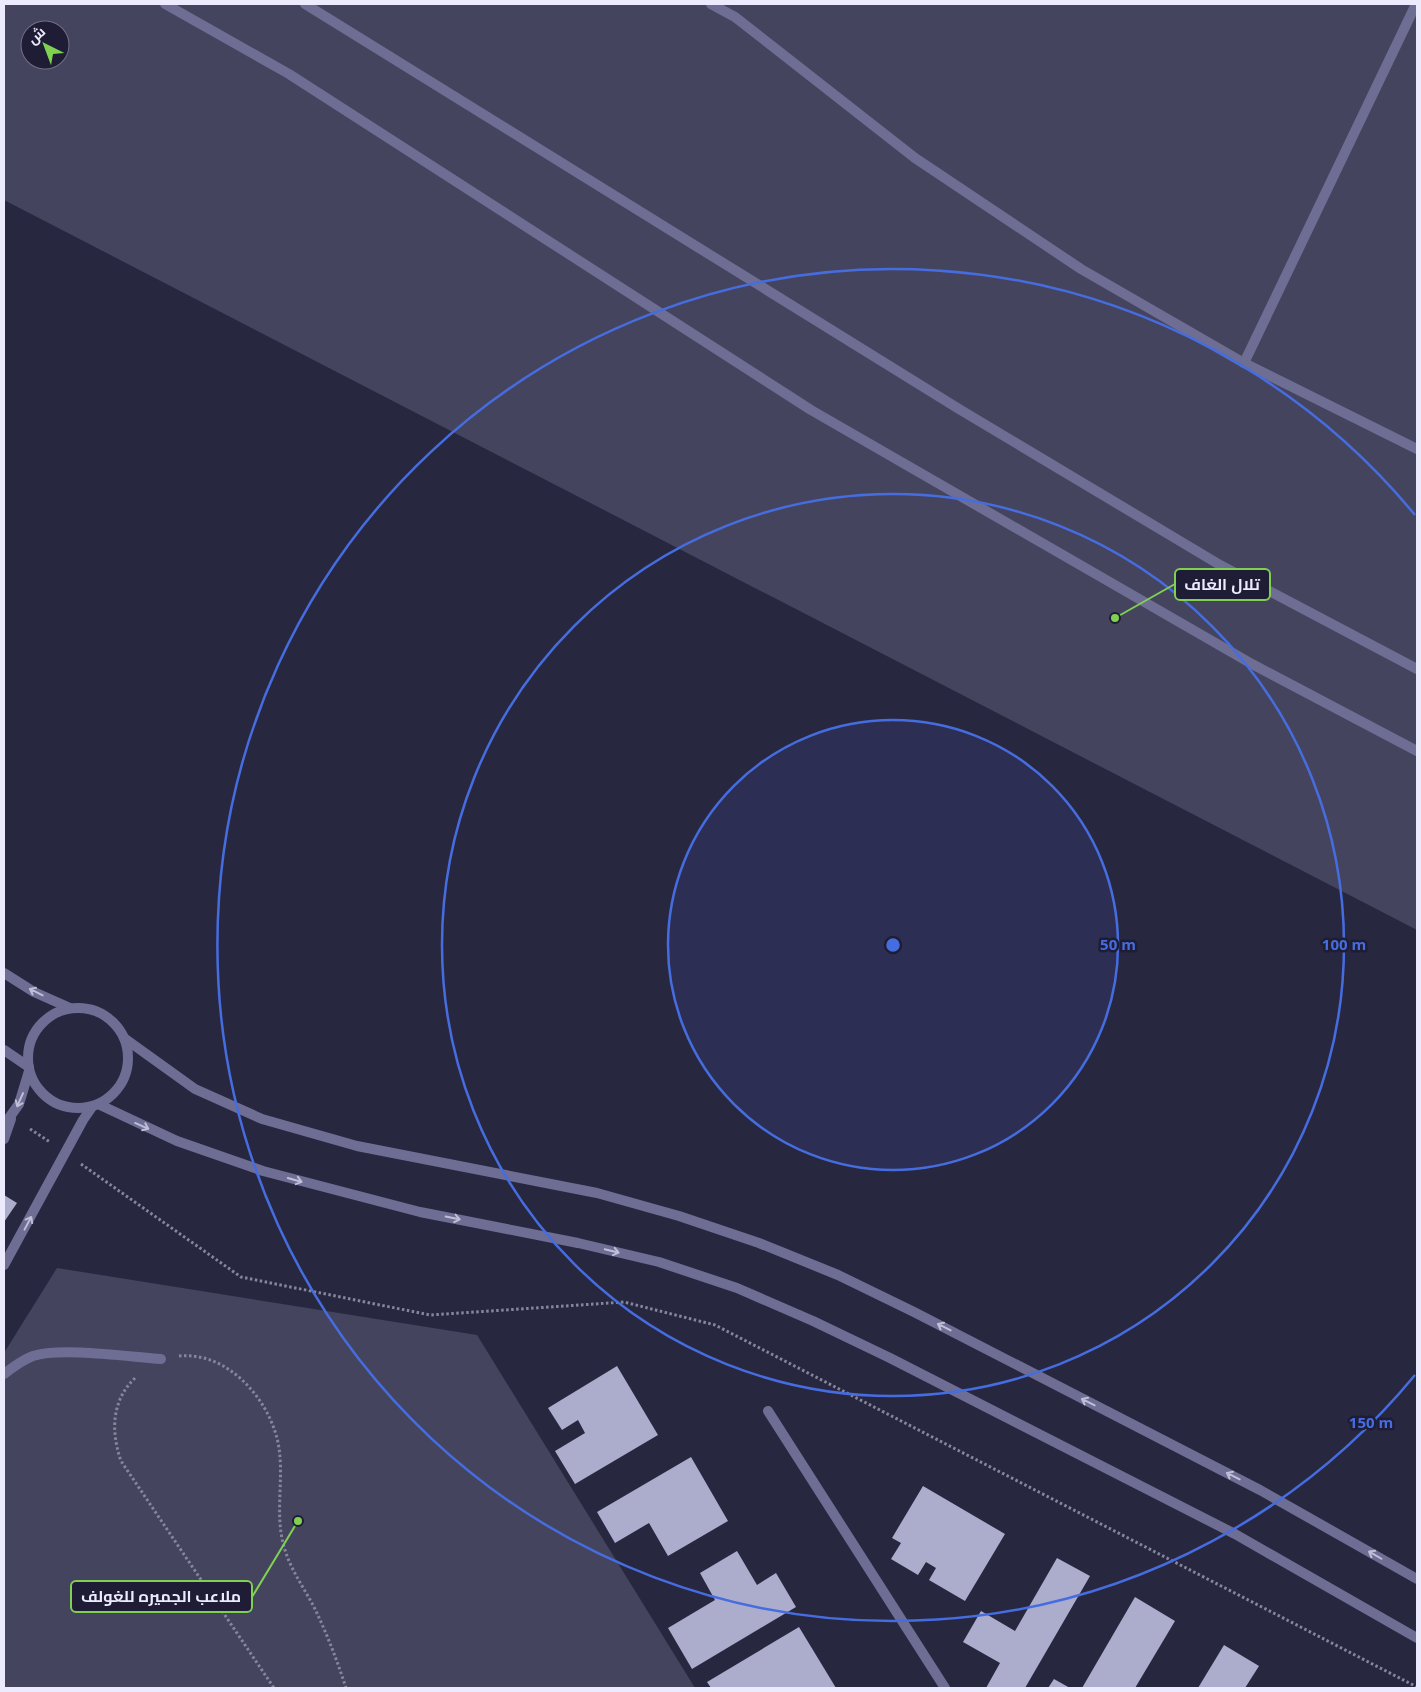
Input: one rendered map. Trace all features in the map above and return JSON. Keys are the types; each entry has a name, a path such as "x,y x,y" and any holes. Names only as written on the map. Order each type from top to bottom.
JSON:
{"street":[{"path":"165,4 289,74 811,410 1252,664 1417,751"},
{"path":"305,4 959,410 1220,565 1417,669"},
{"path":"711,4 735,17 915,158 997,215 1081,269 1244,363 1417,449"},
{"path":"1244,363 1416,4"},
{"path":"4,973 34,992 70,1008 84,1008 108,1018 118,1027 128,1051 125,1077 109,1098 95,1106 69,1108 48,1099 36,1086 29,1069 4,1050"},
{"path":"4,1139 12,1116 25,1089 29,1069 28,1054 37,1029 46,1020 70,1008"},
{"path":"124,1038 195,1089 262,1119 357,1146 598,1193 679,1216 742,1237 829,1272 914,1312 1260,1490 1417,1579"},
{"path":"4,1265 66,1153 95,1106"},
{"path":"95,1106 176,1141 262,1171 420,1212 578,1243 659,1262 737,1288 813,1321 890,1358 1235,1534 1417,1638"},
{"path":"4,1125 12,1116"},
{"path":"4,1246 16,1246"},
{"path":"4,1374 15,1364 34,1356 54,1352 162,1359"},
{"path":"768,1411 945,1688"}],"path":[{"path":"12,1116 241,1277 430,1315 624,1302 715,1325 1417,1687"},
{"path":"274,1688 121,1461 114,1442 113,1421 128,1384 143,1369 162,1359 182,1355 202,1357 222,1364 242,1380 259,1399 272,1422 279,1447 279,1517 285,1550 327,1634 346,1688"}],"shaded area":[{"path":"4,4 1417,4 1417,930 4,200"},
{"path":"57,1268 477,1335 695,1688 4,1688 4,1353"}],"building":[{"path":"4,1195 17,1203 4,1222"},
{"path":"617,1366 658,1435 575,1484 555,1451 585,1433 578,1420 562,1430 548,1408"},
{"path":"691,1457 728,1521 668,1556 649,1523 615,1543 597,1512"},
{"path":"923,1486 1005,1534 965,1601 929,1580 936,1568 926,1562 918,1575 891,1559 901,1543 892,1538"},
{"path":"737,1551 757,1585 776,1573 796,1607 692,1669 668,1628 715,1600 700,1573"},
{"path":"1057,1558 1090,1576 1025,1688 986,1688 1000,1663 963,1642 981,1611 1015,1631"},
{"path":"1135,1597 1175,1621 1135,1688 1082,1688"},
{"path":"799,1627 836,1688 711,1688 707,1682"},
{"path":"1224,1645 1259,1666 1245,1688 1198,1688"},
{"path":"1054,1679 1070,1688 1048,1688"}],"place":[{"name":"تلال الغاف","path":"1115,618"},
{"name":"ملاعب الجميره للغولف","path":"298,1521"}]}
